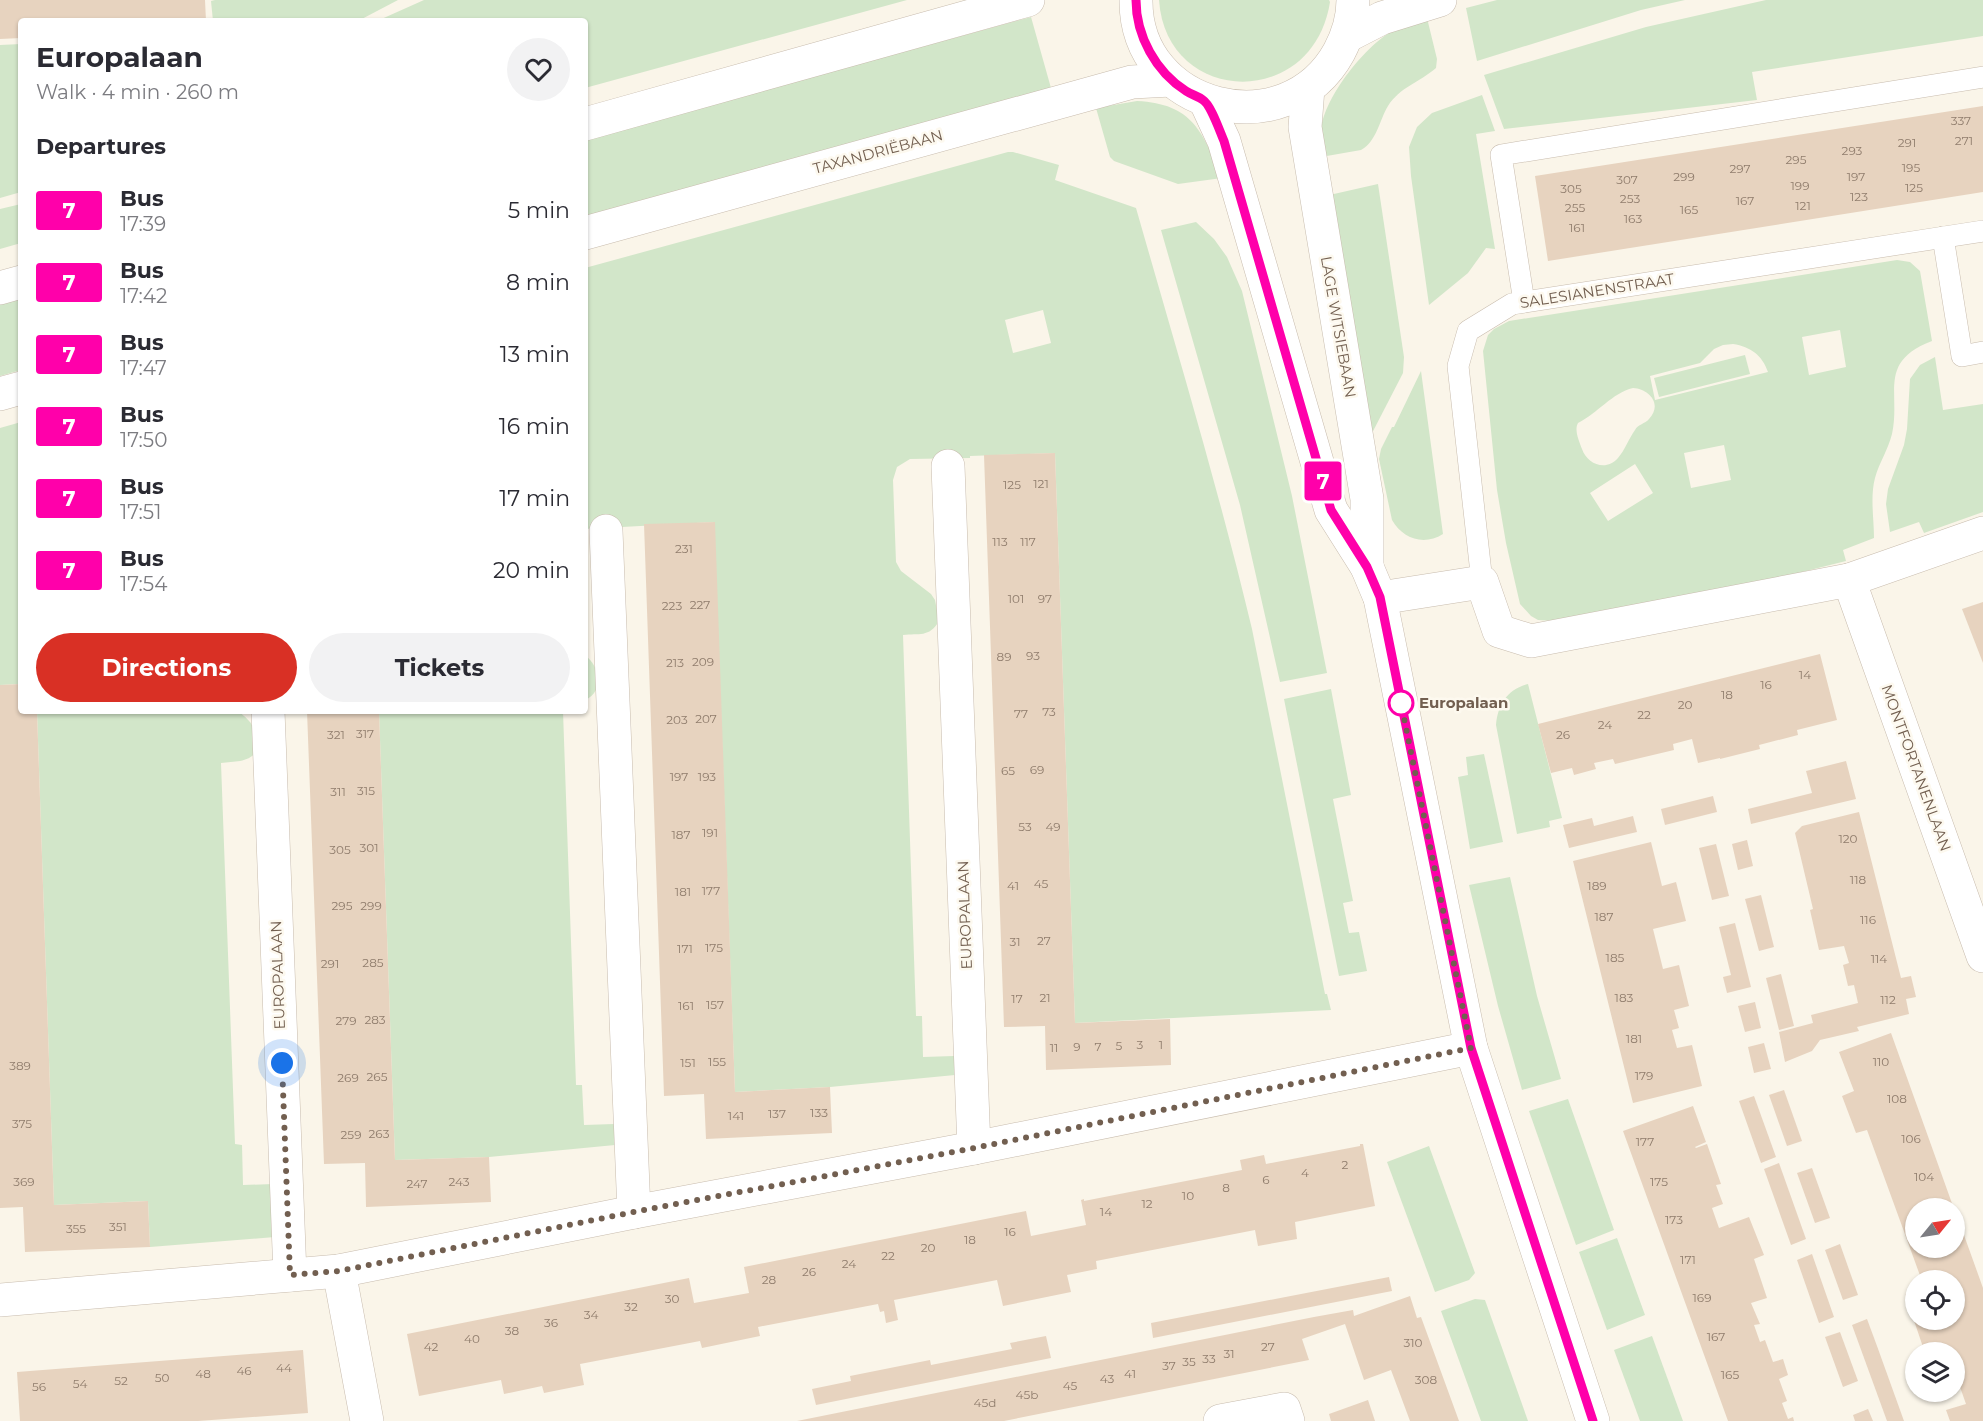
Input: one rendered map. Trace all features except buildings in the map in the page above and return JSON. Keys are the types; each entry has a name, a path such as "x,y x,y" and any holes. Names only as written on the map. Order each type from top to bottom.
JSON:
{"street":[{"path":"588,123 1028,0"},
{"path":"1136,0 1136,11 1142,36 1154,60 1171,80 1187,92 1205,100 1232,107 1258,107 1285,101 1308,88 1331,66 1347,36 1353,11 1353,0"},
{"path":"1347,36 1382,18 1440,0"},
{"name":"TAXANDRIËBAAN","path":"588,232 1132,82 1171,80"},
{"name":"LAGE WITSIEBAAN","path":"1308,88 1305,126 1367,499 1367,567"},
{"name":"LAGE WITSIEBAAN","path":"1205,100 1224,141 1331,510 1367,567 1380,597 1471,1048 1593,1421"},
{"path":"0,288 18,283"},
{"path":"0,394 18,389"},
{"name":"EUROPALAAN","path":"948,466 974,1148"},
{"path":"606,531 634,1212"},
{"name":"SALESIANENSTRAAT","path":"1482,582 1499,631 1531,640 1849,580 1983,533"},
{"name":"MONTFORTANENLAAN","path":"1849,580 1983,956"},
{"path":"1380,597 1482,582"},
{"name":"EUROPALAAN","path":"268,714 290,1275"},
{"path":"0,1300 339,1271 634,1212 974,1148 1471,1048"},
{"path":"339,1271 367,1421"},
{"path":"1220,1421 1284,1409 1288,1421"}],"lane":[{"path":"1524,302 1501,155 1983,77"},
{"name":"SALESIANENSTRAAT","path":"1482,582 1458,366 1468,331 1512,304 1983,231"},
{"path":"1943,237 1962,356 1983,352"}],"green space":[{"path":"398,0 364,18 213,18 211,1"},
{"path":"424,0 907,0 588,87 588,18 384,18"},
{"path":"1159,0 1329,0 1330,2 1318,38 1297,63 1270,77 1241,82 1212,76 1186,60 1168,35"},
{"path":"1497,0 1685,0 1641,10 1477,61 1466,8"},
{"path":"1766,0 1983,0 1983,36 1752,72 1757,100 1504,129 1484,75 1646,27"},
{"path":"1031,17 1051,88 588,215 588,138"},
{"path":"1427,18 1437,59 1436,68 1393,99 1371,141 1361,150 1321,157 1324,117 1338,87 1349,72 1372,46 1385,36 1400,27"},
{"path":"18,44 18,193 0,198 0,45"},
{"path":"1482,95 1495,131 1476,134 1495,249 1486,248 1468,273 1429,305 1409,147 1417,127 1432,113"},
{"path":"1137,101 1156,103 1171,108 1183,114 1193,123 1208,147 1222,178 1178,184 1114,161 1110,157 1096,108"},
{"path":"1008,152 1059,165 1055,180 1136,208 1211,470 1252,629 1325,994 1327,994 1331,1010 1075,1023 1055,453 910,459 897,467 893,480 896,562 901,571 931,594 935,600 939,621 927,632 903,635 916,1016 922,1016 923,1057 954,1056 955,1075 830,1087 735,1092 714,522 588,529 588,267","holes":["1043,310 1051,343 1013,353 1005,320"]},
{"path":"1378,184 1404,357 1403,373 1370,437 1325,196"},
{"path":"18,205 18,244 0,249 0,209"},
{"path":"1196,222 1214,239 1227,257 1242,291 1292,496 1327,673 1280,682 1240,505 1161,230"},
{"path":"1897,260 1910,262 1920,271 1932,341 1915,349 1904,359 1898,369 1895,380 1892,434 1874,485 1872,500 1874,538 1843,550 1846,561 1794,574 1554,621 1538,620 1531,616 1520,604 1506,543 1497,490 1483,351 1488,335 1509,321","holes":["1840,330 1846,367 1809,375 1802,337","1733,344 1745,347 1759,356 1768,372 1655,400 1650,376 1700,363 1714,349","1633,388 1649,394 1654,403 1653,413 1647,421 1636,428 1618,458 1608,465 1592,462 1584,454 1577,436 1578,423","1724,445 1731,480 1691,488 1684,453","1635,464 1653,493 1608,521 1590,493"]},
{"path":"18,295 18,371 0,376 0,300"},
{"path":"1745,355 1750,374 1659,397 1654,378"},
{"path":"1935,357 1943,410 1983,404 1983,512 1924,533 1919,522 1890,532 1886,504 1888,489 1904,445 1910,379 1920,365"},
{"path":"1421,371 1443,534 1429,540 1414,539 1408,536 1392,520 1379,459 1381,449"},
{"path":"18,423 18,684 0,685 0,428"},
{"path":"588,658 597,672 598,679 596,691 588,698"},
{"path":"1528,684 1562,818 1549,821 1550,827 1517,834 1496,725 1501,704 1514,690"},
{"path":"1331,689 1351,795 1333,799 1353,901 1343,903 1349,933 1359,932 1367,971 1339,976 1284,699"},
{"path":"37,714 242,714 249,720 253,728 257,751 250,758 241,761 221,763 235,1144 242,1145 243,1185 273,1184 275,1237 150,1247 148,1201 54,1205"},
{"path":"379,714 563,714 576,1085 582,1085 584,1125 614,1124 615,1145 489,1157 395,1160"},
{"path":"1484,754 1503,842 1470,849 1458,777 1468,775 1466,757"},
{"path":"1510,877 1537,996 1561,1079 1522,1090 1498,1006 1469,885"},
{"path":"1568,1099 1614,1230 1576,1245 1529,1111"},
{"path":"1429,1146 1475,1273 1469,1280 1435,1292 1387,1162"},
{"path":"1617,1238 1645,1315 1607,1330 1579,1252"},
{"path":"1475,1299 1485,1300 1528,1421 1481,1421 1441,1311"},
{"path":"1652,1336 1683,1421 1640,1421 1614,1350"}],"bus line":[{"name":"7","path":"1136,0 1136,11 1142,36 1154,60 1171,80 1187,92 1205,100 1224,141 1331,510 1367,567 1380,597 1471,1048 1593,1421"}],"place":[{"name":"Europalaan","path":"1401,703"}],"route":[{"path":"282,1063 290,1275 339,1271 634,1212 974,1148 1471,1048 1401,703"}]}
